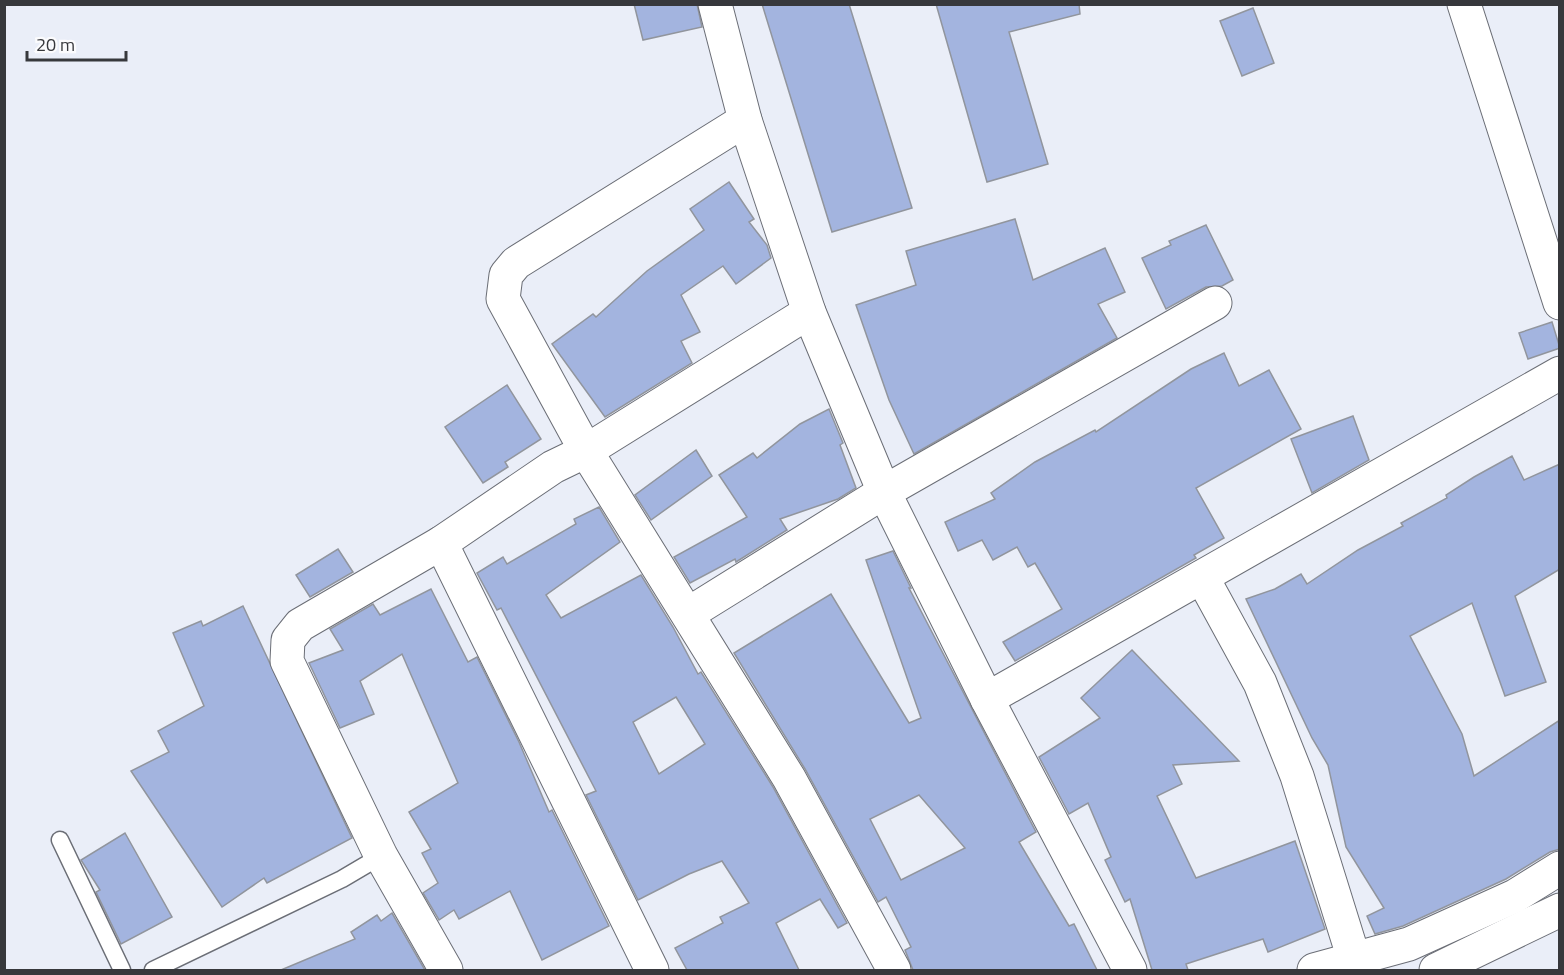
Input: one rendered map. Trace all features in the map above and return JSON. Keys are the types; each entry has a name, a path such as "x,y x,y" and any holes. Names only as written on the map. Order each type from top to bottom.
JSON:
{"street":[{"path":"715,4 745,120 809,312 884,492 987,699 1130,970"},
{"path":"1464,4 1560,303"},
{"path":"745,120 516,263 506,275 503,299 586,452 789,778 894,970"},
{"path":"688,615 884,492 1215,303"},
{"path":"446,970 381,856 287,661 288,640 300,625 441,543 553,467 586,452 809,312"},
{"path":"987,699 1560,374"},
{"path":"441,543 652,970"},
{"path":"1202,577 1260,683 1293,766 1354,959"},
{"path":"1314,970 1409,944 1515,896 1560,868"},
{"path":"1436,970 1560,910"}],"lane":[{"path":"60,840 122,970"},
{"path":"153,970 342,879 381,856"}],"building":[{"path":"634,4 697,4 702,27 643,40"},
{"path":"762,4 849,4 912,208 832,232"},
{"path":"936,4 1079,4 1080,14 1009,32 1048,164 987,182"},
{"path":"1253,8 1274,63 1242,76 1220,21"},
{"path":"729,182 754,219 749,222 767,245 771,258 736,284 723,266 681,295 700,332 681,341 692,363 605,417 552,344 593,314 596,317 647,271 704,230 690,209"},
{"path":"1015,219 1033,280 1105,248 1125,292 1098,304 1117,338 914,454 889,400 856,305 916,285 906,251"},
{"path":"1206,225 1233,280 1222,286 1206,287 1166,309 1142,258 1171,245 1169,241"},
{"path":"1552,322 1560,348 1528,359 1519,333"},
{"path":"1224,353 1239,386 1269,370 1301,429 1196,488 1224,538 1194,555 1196,558 1015,661 1003,642 1062,609 1035,563 1028,567 1017,547 993,560 982,540 958,551 945,522 995,499 991,493 1035,462 1095,430 1096,432 1191,369"},
{"path":"507,385 541,439 505,462 508,467 483,483 445,427"},
{"path":"829,409 843,443 840,445 856,488 838,499 780,519 787,530 736,562 735,559 690,583 674,557 747,517 719,475 753,453 757,458 800,424"},
{"path":"1353,416 1369,460 1312,493 1291,439"},
{"path":"696,450 712,476 651,520 635,495"},
{"path":"1512,456 1524,480 1560,464 1560,569 1515,596 1546,682 1505,696 1472,603 1410,636 1462,734 1474,776 1560,720 1560,849 1550,852 1506,879 1403,926 1375,934 1367,916 1384,908 1346,847 1328,765 1312,738 1246,599 1275,589 1301,574 1307,584 1358,550 1403,526 1401,523 1447,498 1446,495 1474,477"},
{"path":"599,507 620,542 546,595 561,618 641,575 698,674 701,672 773,787 847,923 838,928 820,899 776,923 799,970 687,970 675,948 723,923 720,917 749,903 722,861 689,874 638,900 586,795 596,791 501,608 497,610 477,573 503,557 507,564 576,524 574,519","holes":["676,697 705,744 659,774 633,722"]},
{"path":"338,549 353,572 310,597 296,575"},
{"path":"893,551 911,588 909,588 1036,832 1019,842 1069,926 1074,924 1097,970 913,970 905,950 911,947 886,897 878,902 805,769 734,653 831,594 909,723 921,718 866,560","holes":["919,795 965,848 901,880 870,819"]},
{"path":"431,589 468,662 477,657 519,742 549,812 552,810 609,926 542,960 510,891 459,919 454,910 439,920 423,893 438,883 422,853 431,849 409,812 458,783 402,654 360,681 374,714 340,728 309,663 343,650 330,629 373,604 380,615"},
{"path":"243,606 352,838 267,883 264,878 222,907 131,771 169,752 158,731 204,706 173,633 201,621 203,626"},
{"path":"1132,650 1239,761 1173,765 1182,784 1157,796 1196,878 1295,841 1325,929 1268,952 1263,939 1186,964 1188,970 1152,970 1130,899 1125,902 1105,860 1111,857 1088,803 1069,814 1039,757 1100,718 1081,698"},
{"path":"125,833 172,917 121,944 96,892 100,890 81,860"},
{"path":"392,913 425,970 281,970 355,939 351,932 377,915 381,921"}]}
